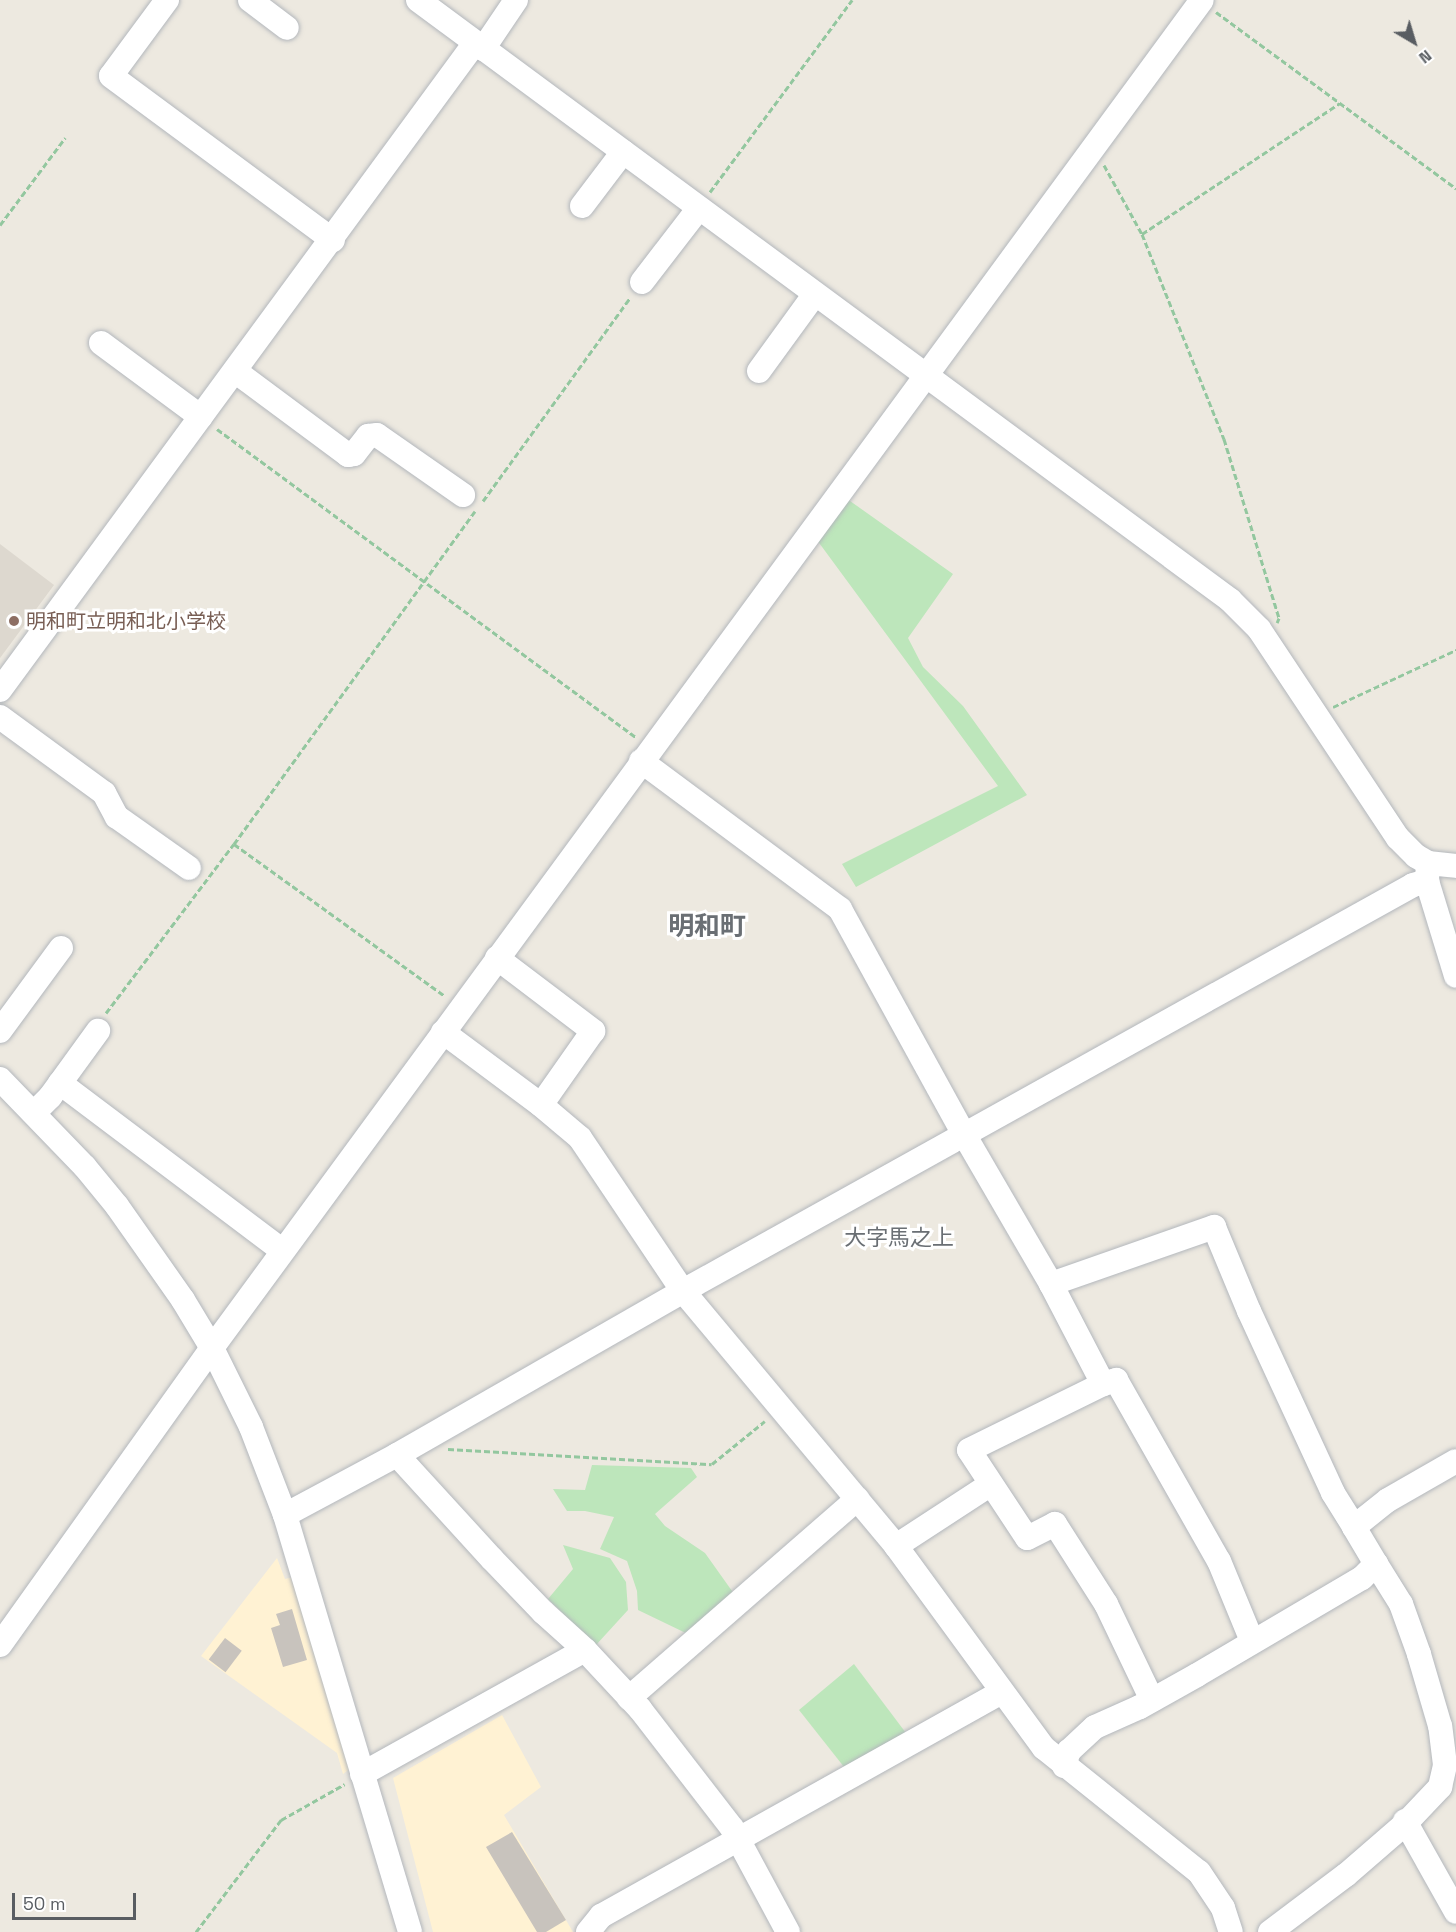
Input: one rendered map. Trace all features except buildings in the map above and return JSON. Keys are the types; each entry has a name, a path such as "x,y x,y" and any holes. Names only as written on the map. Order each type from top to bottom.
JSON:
{"street":[{"path":"166,0 111,76 333,240"},
{"path":"249,0 287,28"},
{"path":"418,0 1230,600 1245,614 1268,642 1398,838 1428,872 1456,976"},
{"path":"0,690 235,371 516,0"},
{"path":"0,1645 212,1348 1201,0"},
{"path":"582,206 623,152"},
{"path":"642,282 699,208"},
{"path":"759,371 815,294"},
{"path":"101,343 201,417"},
{"path":"235,371 348,455 354,454 368,436 377,435 463,495"},
{"path":"0,717 104,793 117,817 189,868"},
{"path":"646,755 840,909 965,1136 1051,1284 1103,1384"},
{"path":"285,1515 397,1455 683,1291 1413,885 1428,872 1456,866"},
{"path":"0,1031 60,948"},
{"path":"497,958 593,1031 541,1105"},
{"path":"34,1113 60,1083 98,1030"},
{"path":"443,1032 541,1105 580,1138 683,1291 896,1546 1044,1748 1199,1872 1223,1908 1231,1932"},
{"path":"0,1079 85,1167 144,1242 212,1348 250,1427 285,1515 410,1932"},
{"path":"60,1083 276,1246"},
{"path":"1051,1284 1214,1227 1249,1311 1333,1494 1401,1604 1419,1654 1440,1726 1445,1765 1440,1787 1409,1829 1270,1932"},
{"path":"1152,1700 1106,1604 1055,1524 1027,1538 969,1450 1103,1384 1116,1380 1138,1424 1219,1560 1252,1641"},
{"path":"397,1455 507,1574 585,1650 629,1698 732,1828 788,1932"},
{"path":"1354,1527 1388,1500 1456,1461"},
{"path":"896,1546 991,1484"},
{"path":"629,1698 857,1499"},
{"path":"1064,1766 1069,1751 1095,1727 1152,1700 1362,1578 1376,1564"},
{"path":"362,1774 585,1650"},
{"path":"588,1932 601,1916 738,1842 1002,1692"},
{"path":"1409,1829 1456,1912"}],"path":[{"path":"699,208 852,0"},
{"path":"1201,0 1456,188"},
{"path":"1142,234 1340,103"},
{"path":"0,225 65,138"},
{"path":"1093,149 1142,234 1224,439 1279,618 1268,642"},
{"path":"98,1030 97,1025 234,844 642,282"},
{"path":"201,417 425,580 646,755"},
{"path":"1317,715 1456,650"},
{"path":"234,844 461,1008"},
{"path":"443,1448 712,1464 780,1409"},
{"path":"196,1932 281,1820 362,1774"}],"shaded area":[{"name":"明和町立明和北小学校","path":"0,544 54,585 0,658"},
{"path":"277,1558 285,1579 293,1577 350,1769 343,1774 337,1753 201,1656"},
{"path":"502,1715 541,1787 504,1815 573,1932 433,1932 393,1778"}],"green space":[{"path":"843,496 953,574 908,638 923,667 963,706 1027,795 856,887 842,864 998,786 814,536"},
{"path":"592,1465 691,1468 697,1477 655,1514 665,1526 705,1553 737,1598 692,1636 638,1610 637,1591 627,1561 600,1549 614,1517 585,1511 567,1511 553,1489 585,1490"},
{"path":"563,1545 610,1558 626,1582 628,1610 596,1645 548,1599 573,1569"},
{"path":"854,1664 909,1737 848,1772 799,1710"}],"place":[{"name":"明和町立明和北小学校","path":"14,621"}],"district":[{"name":"明和町","path":"707,927"},
{"name":"大字馬之上","path":"899,1238"}]}
